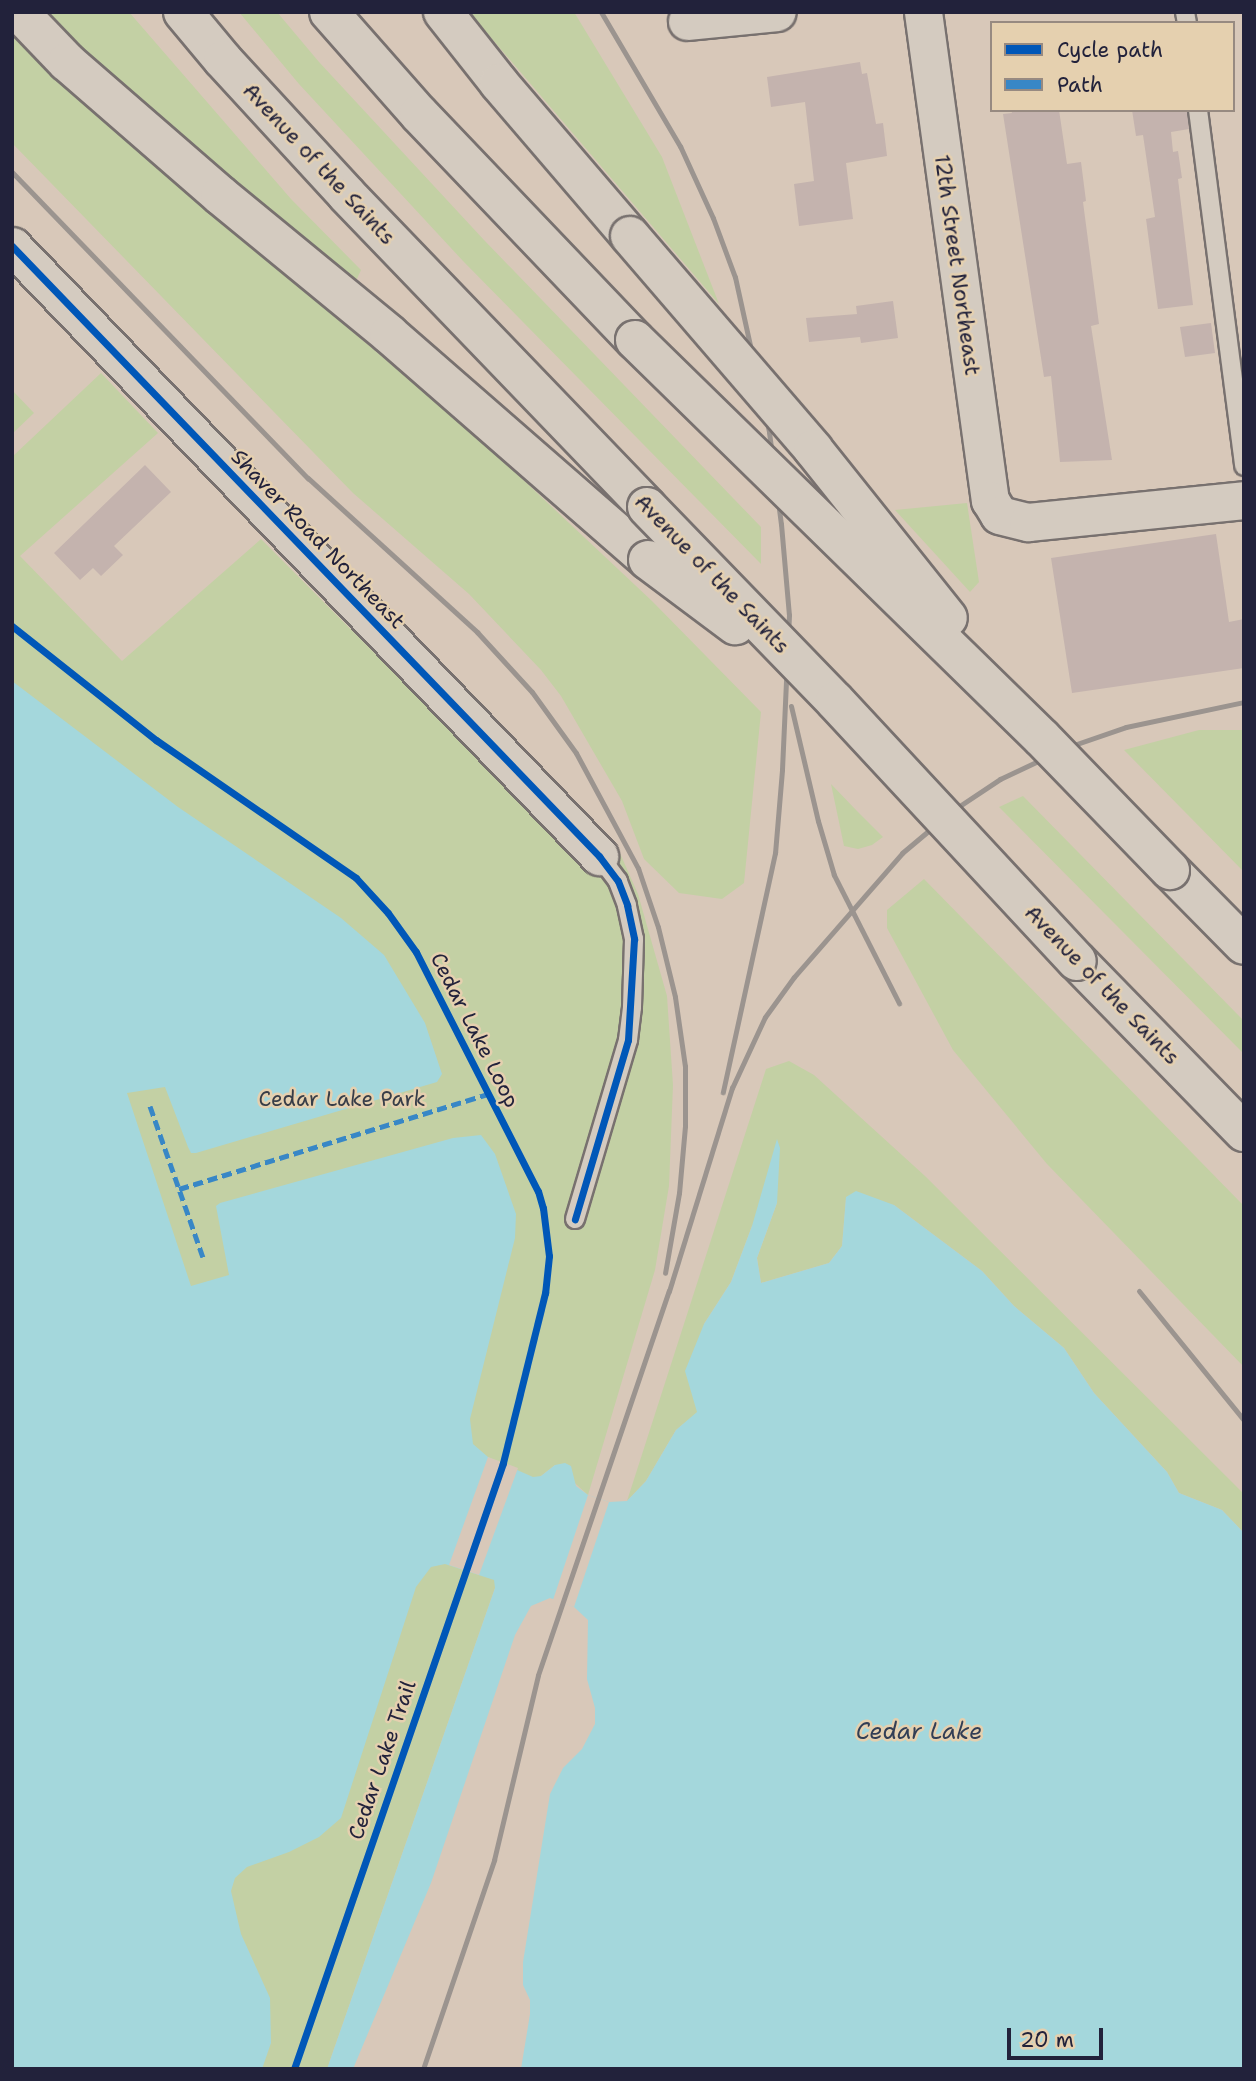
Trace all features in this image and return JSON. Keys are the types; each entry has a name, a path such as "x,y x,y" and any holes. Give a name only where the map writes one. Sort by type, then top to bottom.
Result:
{"highway":[{"path":"19,12 67,62 179,160 389,334 648,560 835,701"},
{"name":"Avenue of the Saints","path":"183,12 223,60 347,195 835,701 1077,961 1244,1132"},
{"path":"329,12 429,124 635,340 1042,738 1244,945"},
{"path":"443,12 499,83 813,449 1042,738"}],"street":[{"path":"681,17 777,12"},
{"name":"12th Street Northeast","path":"923,12 990,500 999,515 1028,522 1244,500"},
{"name":"Shaver Road Northeast","path":"12,246 599,856"}],"lane":[{"path":"1198,112 1244,466"},
{"path":"575,1219 628,1040 632,1007 634,939 627,905 618,881 599,856"}],"green space":[{"path":"47,12 129,12 291,199 361,270 356,281 198,151 76,42"},
{"path":"239,12 277,12 319,62 484,240 761,527 761,564 463,261 299,84"},
{"path":"469,12 574,12 662,157 719,304"},
{"path":"12,30 164,172 484,443 652,601 761,712 744,883 722,899 679,893 644,859 622,801 561,696 541,670 469,594 353,493 12,143"},
{"name":"Cedar Lake Park","path":"101,373 158,433 20,556 122,661 261,539 587,867 615,842 638,894 667,996 673,1085 669,1186 655,1270 588,1495 555,1465 541,1476 495,1588 327,2069 12,2069 12,457"},
{"path":"12,390 34,413 12,434"},
{"path":"967,503 979,582 970,592 895,510"},
{"path":"1199,730 1244,730 1244,872 1124,750"},
{"path":"831,784 883,837 872,845 858,849 844,846"},
{"path":"1023,796 1244,1021 1244,1054 999,807"},
{"path":"924,879 1244,1206 1244,1367 1047,1164 953,1050 887,928 887,910"},
{"path":"789,1061 814,1075 925,1176 1244,1494 1244,1533 1222,1510 1179,1493 1167,1472 1094,1393 1064,1348 1014,1306 982,1271 894,1205 846,1198 842,1246 829,1263 761,1283 757,1258 777,1203 752,1226 731,1282 704,1324 698,1412 676,1430 646,1481 627,1501 766,1069"}],"water":[{"name":"Cedar Lake","path":"12,681 178,807 341,918 384,955 425,1023 442,1074 437,1082 196,1153 191,1153 188,1147 165,1087 127,1093 191,1286 229,1275 216,1206 220,1203 453,1138 481,1135 495,1154 516,1214 515,1238 470,1419 473,1444 488,1457 533,1477 541,1476 555,1465 565,1463 571,1466 576,1486 588,1495 609,1502 627,1501 646,1481 676,1430 697,1412 685,1371 704,1324 731,1282 752,1226 777,1139 780,1148 777,1203 757,1258 761,1283 829,1263 842,1246 846,1197 856,1191 894,1205 982,1271 1014,1306 1064,1348 1094,1393 1167,1472 1179,1493 1222,1510 1244,1533 1244,2069 521,2069 530,2014 530,2000 523,1985 523,1962 550,1794 563,1768 582,1749 595,1724 595,1708 587,1679 588,1620 574,1607 550,1598 531,1606 515,1635 431,1883 353,2069 327,2069 495,1588 494,1580 445,1564 431,1567 416,1587 341,1818 319,1837 289,1852 247,1867 235,1878 231,1891 241,1934 270,1998 271,2043 262,2069 12,2069"}],"pier":[{"path":"488,1457 518,1468 479,1575 449,1565"},
{"path":"588,1495 609,1502 574,1607 553,1600"}],"building":[{"path":"860,62 862,74 867,73 876,124 883,123 887,156 846,163 853,219 799,226 794,184 814,181 805,102 771,107 767,77"},
{"path":"1059,112 1067,164 1081,162 1086,201 1083,202 1099,324 1091,326 1112,460 1060,462 1051,376 1044,377 1003,114"},
{"path":"1132,112 1187,112 1189,129 1171,132 1173,152 1178,151 1182,178 1178,179 1193,305 1158,309 1146,219 1155,217 1143,135 1136,136"},
{"path":"893,301 898,338 861,343 860,337 809,342 806,318 857,314 856,306"},
{"path":"1211,323 1215,353 1185,357 1180,327"},
{"path":"145,465 171,492 114,546 123,555 101,576 93,568 80,580 54,553"},
{"path":"1216,534 1229,622 1244,619 1244,668 1072,693 1051,558"}],"railway":[{"path":"601,12 680,146 713,218 735,277 769,432 781,524 789,615 782,770 775,853 723,1092"},
{"path":"12,172 308,478 477,632 532,692 576,753 638,868 658,927 675,997 685,1066 685,1126 679,1193 665,1273"},
{"path":"423,2069 494,1860 538,1675 669,1291 732,1088 765,1017 794,977 902,853 952,811 1000,779 1068,747 1126,727 1244,702"},
{"path":"791,706 818,821 834,875 899,1003"},
{"path":"1139,1291 1244,1420"}],"marked path":[{"path":"179,1189 487,1094"},
{"path":"150,1106 203,1257"}],"cycle path":[{"path":"12,246 599,856 618,881 627,905 634,939 628,1040 575,1219"},
{"name":"Cedar Lake Loop","path":"12,626 156,740 356,878 388,913 416,952 538,1191 543,1208 549,1256 545,1293 503,1463 294,2069"}]}
